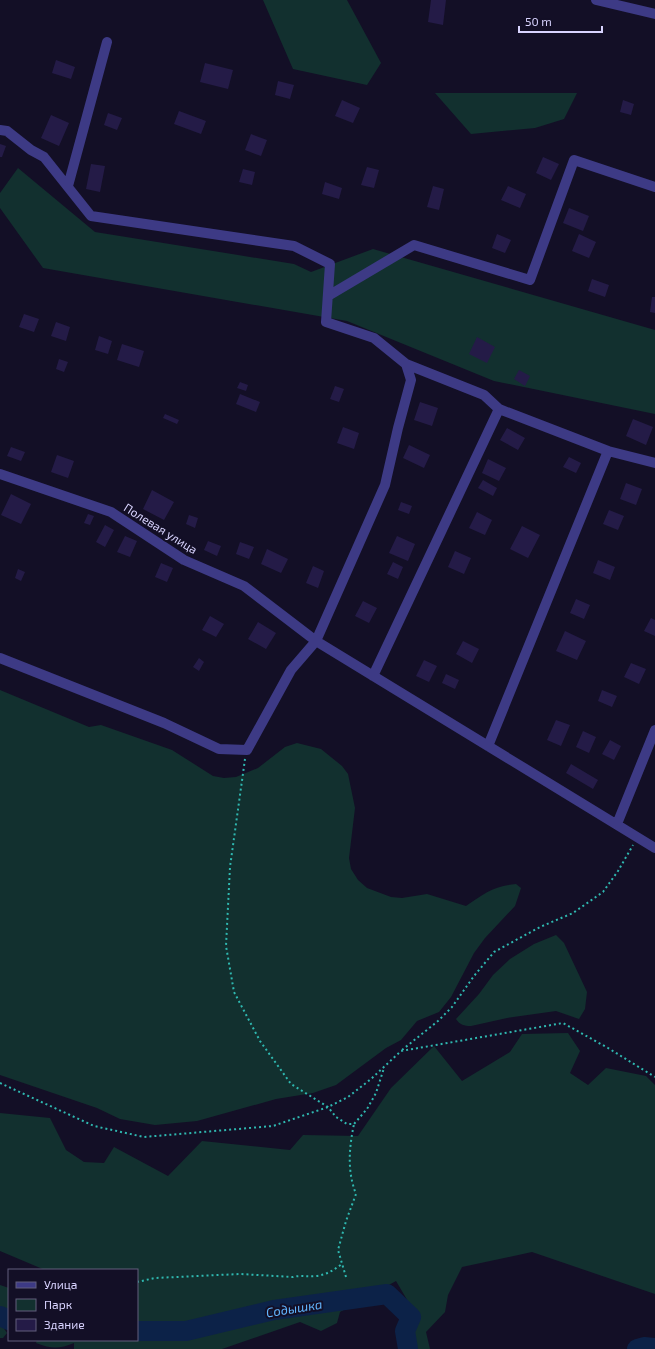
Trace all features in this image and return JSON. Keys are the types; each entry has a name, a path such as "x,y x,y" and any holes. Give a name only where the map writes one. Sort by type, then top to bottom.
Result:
{"street":[{"path":"596,0 655,14"},
{"path":"68,186 107,42"},
{"path":"0,130 7,131 31,150 44,157 91,216 294,246 330,264 326,322 374,338 406,364 484,395 499,409 608,451 655,463"},
{"path":"328,296 414,245 530,280 574,160 655,187"},
{"path":"0,658 164,723 219,749 246,750 291,670 316,641 384,484 410,380 406,364"},
{"path":"373,676 499,409"},
{"path":"488,746 608,451"},
{"name":"Полевая улица","path":"0,474 111,512 184,560 244,586 316,641 655,848"},
{"path":"617,824 655,730"}],"path":[{"path":"246,750 230,875 226,946 234,992 260,1040 291,1084 328,1107 336,1117 347,1124 354,1124"},
{"path":"0,1083 94,1126 144,1137 273,1126 328,1107 348,1097 438,1021 452,1007 474,976 494,952 540,927 573,913 603,892 618,871 638,837"},
{"path":"401,1052 563,1023 608,1048 655,1077"},
{"path":"346,1277 338,1250 346,1221 356,1194 349,1169 351,1140 354,1124 367,1109 376,1093 384,1067"},
{"path":"138,1282 155,1278 240,1274 293,1277 301,1275 315,1276 328,1274 342,1264"}],"green space":[{"path":"263,0 347,0 381,63 367,85 293,69"},
{"path":"435,93 577,93 564,119 535,128 471,134"},
{"path":"18,168 95,232 294,264 311,272 373,249 655,330 655,414 494,381 347,321 43,268 0,208 0,193"},
{"path":"0,690 89,727 101,725 172,750 213,776 224,778 236,777 258,768 285,747 297,743 321,749 342,766 348,774 355,808 349,858 351,869 358,880 367,888 391,897 402,898 427,894 466,906 484,894 495,889 516,884 521,888 515,906 485,938 474,953 451,997 439,1012 417,1021 401,1040 386,1048 336,1085 313,1093 276,1099 197,1121 155,1125 120,1119 97,1108 0,1075"},
{"path":"556,935 564,943 587,992 585,1009 579,1019 556,1011 507,1018 471,1026 462,1025 459,1023 456,1019 479,994 493,975 510,959 534,944"},
{"path":"568,1033 580,1051 570,1073 588,1085 606,1068 646,1076 655,1085 655,1294 532,1252 462,1267 448,1295 445,1312 426,1332 430,1349 414,1349 411,1337 409,1303 396,1281 340,1312 337,1323 321,1331 300,1322 222,1349 74,1349 74,1343 55,1348 36,1343 37,1341 138,1341 138,1269 43,1269 0,1251 0,1113 50,1118 66,1150 84,1162 104,1163 114,1147 168,1176 202,1141 290,1150 303,1135 358,1136 391,1088 434,1046 462,1081 510,1052 522,1034"},
{"path":"0,1285 8,1288 8,1319 1,1324 7,1333 3,1338 0,1338"}],"building":[{"path":"431,0 446,0 443,25 428,22"},
{"path":"56,60 75,67 71,79 52,73"},
{"path":"205,63 233,70 228,89 200,82"},
{"path":"278,81 294,85 290,99 275,95"},
{"path":"342,100 360,108 353,123 335,116"},
{"path":"623,100 634,104 631,115 620,112"},
{"path":"179,111 206,121 201,134 174,124"},
{"path":"108,113 122,118 117,130 104,125"},
{"path":"51,115 69,123 59,146 41,138"},
{"path":"251,134 267,140 261,156 245,150"},
{"path":"0,144 6,146 2,157 0,157"},
{"path":"543,157 559,164 551,180 536,173"},
{"path":"91,164 105,166 100,192 86,189"},
{"path":"367,167 379,170 374,188 361,185"},
{"path":"243,169 255,172 252,185 239,182"},
{"path":"325,182 342,188 339,199 322,194"},
{"path":"433,186 444,189 439,210 427,207"},
{"path":"508,186 526,194 520,208 501,200"},
{"path":"569,208 589,216 583,231 563,223"},
{"path":"497,234 511,240 505,253 492,248"},
{"path":"579,234 596,242 589,258 572,251"},
{"path":"592,279 609,285 605,297 588,291"},
{"path":"652,297 655,297 655,313 650,312"},
{"path":"24,314 39,319 34,332 19,327"},
{"path":"56,322 70,327 66,341 51,336"},
{"path":"99,336 112,341 108,354 95,350"},
{"path":"477,337 495,347 487,363 469,354"},
{"path":"122,344 144,351 139,367 117,360"},
{"path":"59,359 68,362 64,372 56,369"},
{"path":"519,370 530,376 525,386 514,379"},
{"path":"240,382 248,385 246,391 237,388"},
{"path":"335,386 344,389 339,402 330,399"},
{"path":"240,394 260,402 256,412 236,404"},
{"path":"420,402 438,408 432,426 414,420"},
{"path":"165,414 179,420 177,424 163,418"},
{"path":"633,419 653,427 646,445 626,436"},
{"path":"343,427 359,433 354,449 337,443"},
{"path":"507,428 525,438 518,450 500,440"},
{"path":"409,445 430,455 424,468 403,458"},
{"path":"11,447 25,452 21,461 7,456"},
{"path":"57,455 74,461 68,478 51,472"},
{"path":"569,457 581,463 576,473 563,467"},
{"path":"488,459 506,468 499,481 482,473"},
{"path":"483,480 497,488 493,496 478,488"},
{"path":"626,483 642,489 636,505 620,499"},
{"path":"152,490 174,502 164,520 143,509"},
{"path":"11,494 31,504 21,524 1,515"},
{"path":"401,502 412,506 409,514 398,510"},
{"path":"609,510 624,516 618,530 603,524"},
{"path":"477,512 492,520 485,535 469,528"},
{"path":"88,514 94,516 90,525 84,523"},
{"path":"189,515 198,518 195,528 186,524"},
{"path":"105,525 114,530 105,547 96,542"},
{"path":"522,526 540,535 528,558 510,549"},
{"path":"125,536 137,541 130,557 117,552"},
{"path":"397,536 415,544 408,561 389,553"},
{"path":"208,541 221,546 217,556 204,550"},
{"path":"240,542 254,547 249,559 236,554"},
{"path":"267,549 288,559 281,573 261,564"},
{"path":"455,551 471,558 464,574 448,567"},
{"path":"598,560 615,567 610,580 593,573"},
{"path":"393,562 403,567 398,579 387,574"},
{"path":"161,563 173,568 167,582 155,577"},
{"path":"313,566 324,571 318,588 306,583"},
{"path":"18,569 25,572 21,581 15,578"},
{"path":"576,599 590,605 584,619 570,613"},
{"path":"363,601 377,608 369,623 355,616"},
{"path":"210,616 224,624 216,637 202,630"},
{"path":"651,618 655,620 655,636 644,631"},
{"path":"258,622 276,633 266,649 248,639"},
{"path":"565,631 586,641 577,660 556,651"},
{"path":"463,641 479,649 472,663 456,654"},
{"path":"199,658 204,662 199,671 193,667"},
{"path":"424,660 437,666 429,682 416,676"},
{"path":"631,663 646,669 639,684 624,677"},
{"path":"446,674 459,680 455,689 442,683"},
{"path":"602,690 617,696 612,707 598,701"},
{"path":"556,720 570,725 561,746 547,740"},
{"path":"583,731 596,737 589,753 576,747"},
{"path":"610,740 621,746 614,760 602,754"},
{"path":"571,764 598,780 593,789 566,773"}],"waterway":[{"name":"Содышка","path":"138,1331 186,1331 274,1310 387,1294 411,1317 405,1331 408,1349"},
{"name":"Содышка","path":"0,1316 8,1320"},
{"name":"Содышка","path":"637,1349 644,1347 655,1348"}]}
